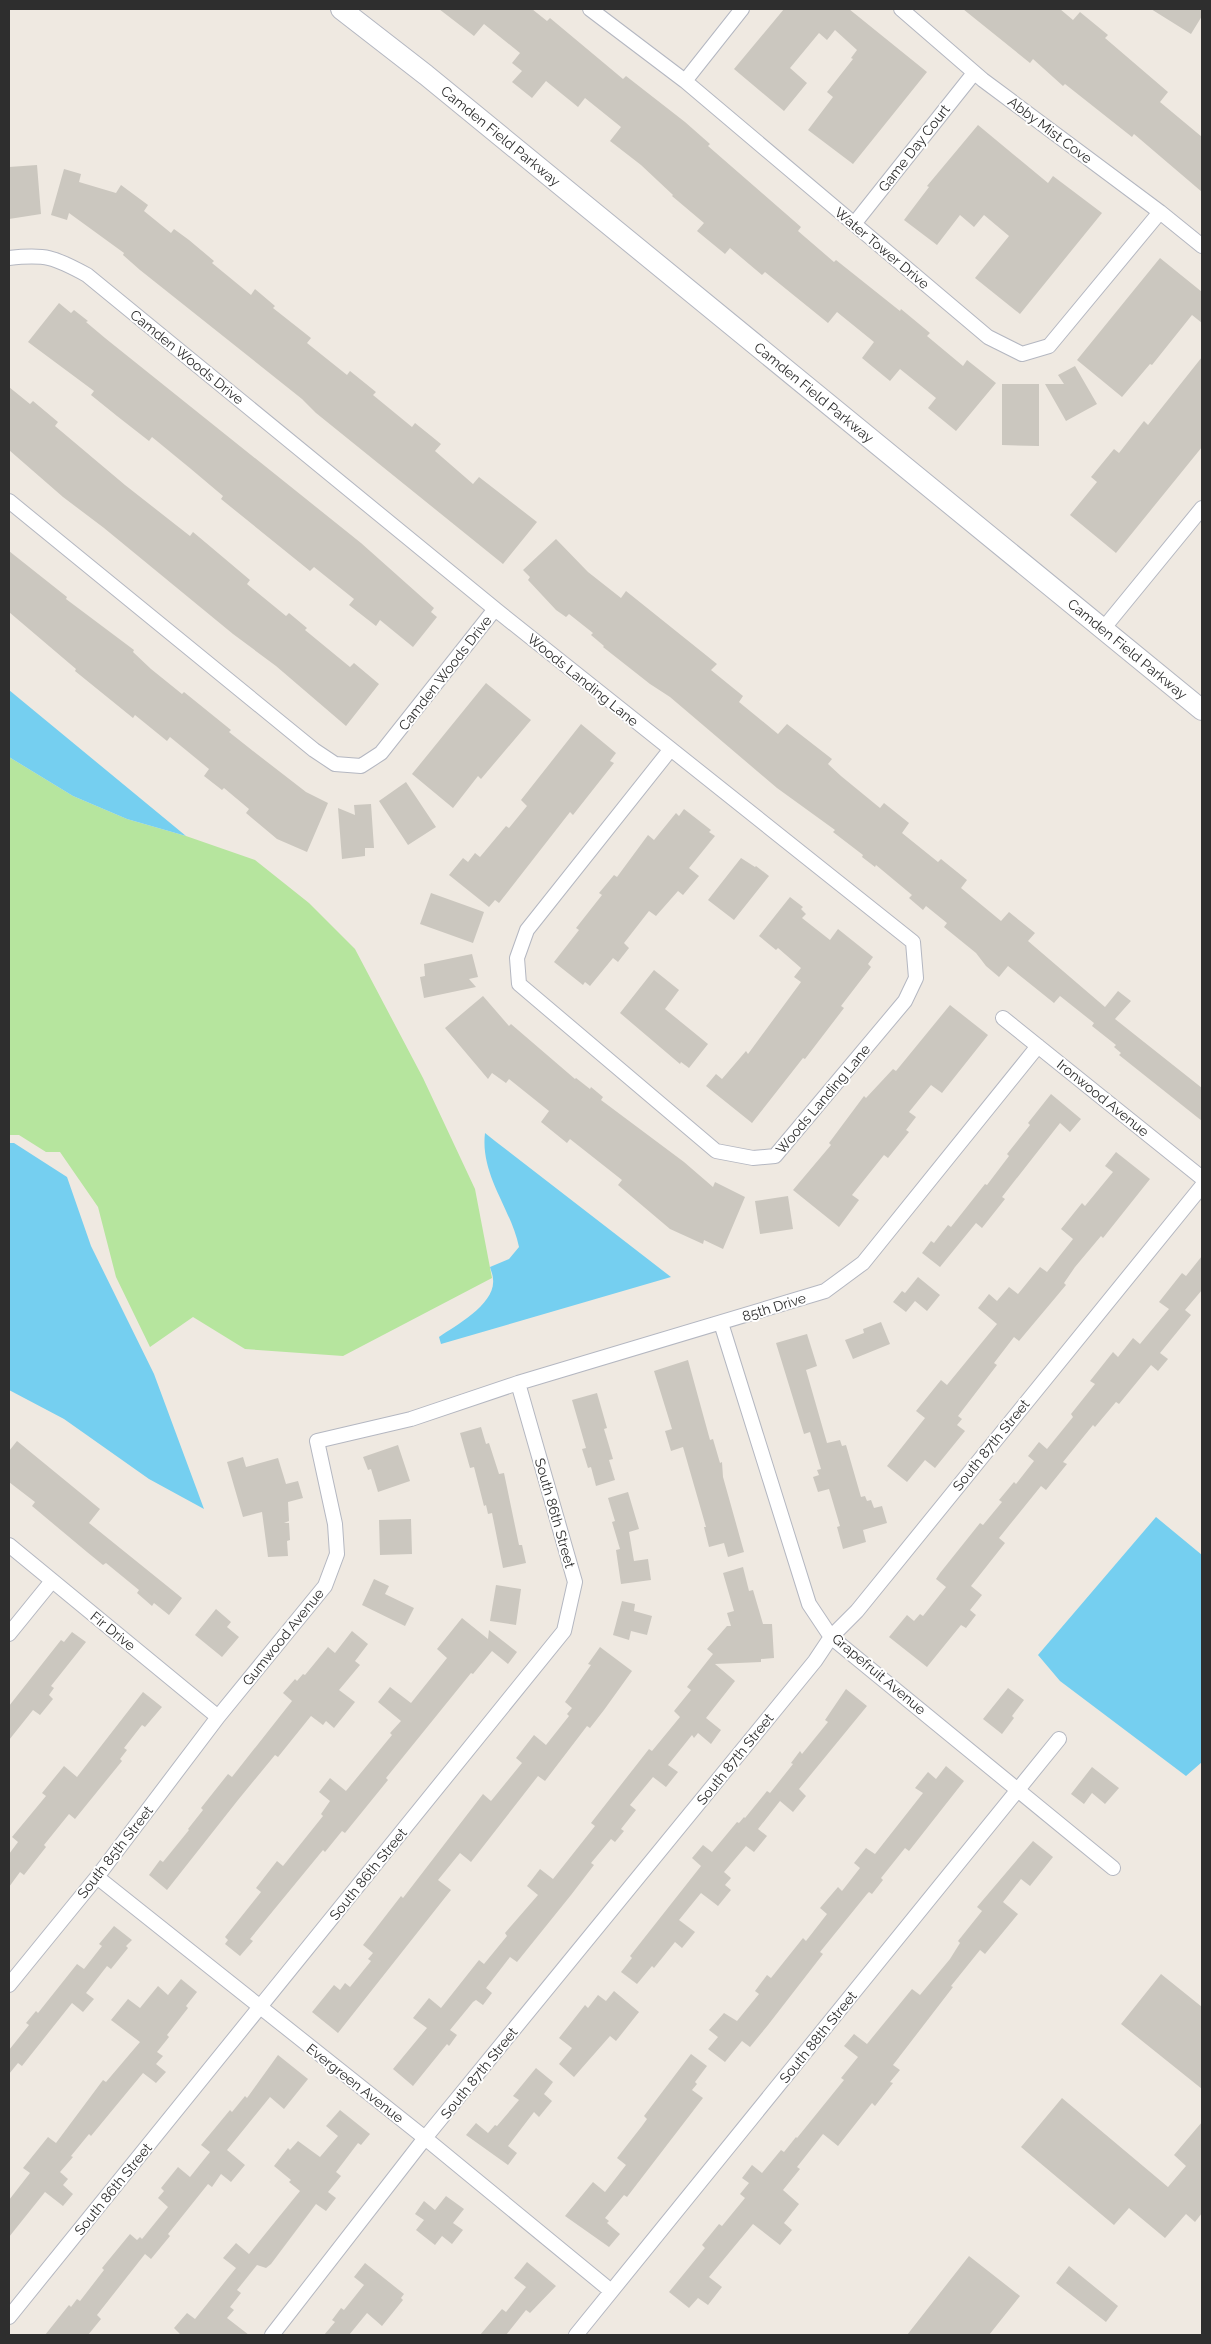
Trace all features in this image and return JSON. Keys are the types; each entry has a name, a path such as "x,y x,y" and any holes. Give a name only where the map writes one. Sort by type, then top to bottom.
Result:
{"street":[{"name":"Camden Field Parkway","path":"341,9 426,75 1202,710"},
{"name":"Camden Field Parkway","path":"353,9 426,75"},
{"name":"Water Tower Drive","path":"590,9 685,81 988,338 1022,354 1049,346 1160,212"},
{"path":"685,81 742,9"},
{"name":"Abby Mist Cove","path":"901,9 974,72 1160,212 1202,246"},
{"name":"Game Day Court","path":"854,224 974,72"},
{"name":"Camden Woods Drive","path":"9,258 30,256 56,258 87,275 495,609 381,753 361,766 335,764 314,750 9,501"},
{"path":"1103,629 1202,508"},
{"name":"Woods Landing Lane","path":"495,609 913,942 916,978 905,1001 775,1156 753,1158 716,1151 518,984 517,958 527,930 670,750"},
{"name":"Ironwood Avenue","path":"1003,1018 1202,1178"},
{"name":"85th Drive","path":"411,1419 518,1383 825,1291 863,1263 1038,1046"},
{"name":"South 87th Street","path":"272,2335 425,2138 814,1661 831,1637 863,1603 1202,1186"},
{"name":"Grapefruit Avenue","path":"721,1323 809,1604 831,1637 1019,1789 1113,1868"},
{"name":"South 86th Street","path":"9,2317 564,1631 575,1582 518,1383"},
{"name":"Gumwood Avenue","path":"218,1717 325,1586 337,1554 335,1524 317,1441 411,1419"},
{"name":"Fir Drive","path":"9,1545 218,1717"},
{"path":"9,1634 52,1581"},
{"name":"South 85th Street","path":"9,1985 97,1877 218,1717"},
{"name":"South 88th Street","path":"576,2335 1060,1739"},
{"name":"Evergreen Avenue","path":"97,1877 425,2138 611,2291"}],"green space":[{"path":"9,757 73,796 127,819 186,836 255,860 309,903 355,949 423,1078 475,1189 492,1278 343,1356 245,1349 193,1317 150,1347 116,1277 98,1207 60,1152 46,1152 19,1135 9,1135"}],"water":[{"path":"9,690 186,836 127,819 73,796 9,757"},
{"path":"485,1133 671,1277 441,1344 439,1337 474,1313 488,1297 493,1279 490,1267 509,1259 519,1247 510,1219 491,1177 487,1163"},
{"path":"9,1143 14,1143 67,1177 91,1246 154,1374 204,1509 149,1479 64,1419 9,1390"},
{"path":"1156,1517 1202,1555 1202,1762 1186,1776 1060,1681 1038,1655"}],"building":[{"path":"439,9 532,9 547,21 550,18 623,79 626,76 685,122 710,144 708,146 801,227 798,231 834,262 836,260 900,311 901,309 930,333 927,336 963,366 967,360 996,383 956,431 928,408 936,398 900,369 890,381 862,358 874,342 837,312 828,323 765,272 762,275 730,248 725,254 697,231 704,223 672,196 641,165 610,141 621,127 585,98 578,107 546,81 532,98 512,82 522,71 512,63 520,53 484,24 474,36"},
{"path":"784,9 849,9 927,72 853,164 808,130 833,97 827,92 853,59 851,58 857,50 835,30 827,40 819,33 790,68 807,83 784,111 734,69"},
{"path":"963,9 1060,9 1073,20 1080,12 1108,35 1105,38 1168,92 1160,102 1202,137 1202,192 1134,134 1132,137 1065,84 1063,86 1033,59 1030,63"},
{"path":"1151,9 1202,9 1202,16 1191,34"},
{"path":"978,125 1048,183 1053,176 1102,213 1020,314 975,278 1009,236 984,215 974,227 960,215 937,245 904,220 929,187 927,186"},
{"path":"37,165 41,214 9,219 9,167"},
{"path":"64,169 81,174 79,182 116,193 121,185 148,205 144,211 171,233 174,229 189,240 214,261 212,263 251,295 255,289 275,306 273,308 311,338 307,343 347,375 350,371 376,392 373,395 412,427 415,423 441,444 435,451 473,484 479,477 537,522 503,564 316,413 302,399 140,270 123,255 124,253 69,213 67,220 51,215"},
{"path":"1160,258 1202,292 1202,323 1192,315 1152,365 1150,364 1122,397 1077,360"},
{"path":"59,303 71,313 74,310 88,321 86,322 105,338 361,543 434,608 431,612 437,617 413,647 380,620 376,626 349,605 354,599 314,567 310,571 221,499 223,496 152,437 149,441 91,395 94,391 28,342"},
{"path":"1202,357 1202,447 1116,553 1070,515 1097,482 1091,477 1114,449 1119,453 1144,421 1148,425"},
{"path":"1075,366 1097,404 1066,421 1045,384 1064,384 1058,375"},
{"path":"1002,384 1039,384 1039,446 1002,445"},
{"path":"9,387 30,404 33,401 58,422 55,426 125,485 190,536 193,532 250,580 247,584 286,616 289,613 307,628 305,630 350,667 354,663 379,684 346,726 276,666 233,634 104,528 63,497 9,450"},
{"path":"556,539 588,572 621,598 626,591 717,664 711,670 743,696 739,702 778,734 787,724 832,759 828,764 880,808 884,803 909,823 902,833 938,862 941,859 967,880 961,888 1001,921 1009,912 1035,933 1028,941 1105,1007 1118,991 1131,1001 1115,1019 1202,1088 1202,1121 1119,1055 1121,1053 1114,1047 1116,1045 1092,1026 1094,1023 1060,996 1054,1003 1008,966 999,977 986,966 976,953 944,927 947,923 926,906 923,910 909,898 912,895 876,865 875,867 862,857 863,855 833,832 835,830 777,788 670,697 650,684 603,647 591,635 593,633 569,614 566,617 556,610 528,580 530,577 523,570"},
{"path":"9,551 67,597 66,599 134,650 133,652 151,669 182,694 184,692 231,730 229,732 253,751 306,792 328,803 307,852 277,839 246,813 249,809 224,788 222,790 204,776 209,769 170,737 167,741 135,715 133,718 75,671 76,669 9,612"},
{"path":"486,683 531,720 481,779 478,776 453,808 412,774"},
{"path":"581,724 616,753 610,761 614,763 573,815 570,812 499,903 495,900 489,907 449,875 463,858 468,862 475,853 480,857 506,826 509,828 527,806 521,800"},
{"path":"406,782 436,827 408,845 379,801"},
{"path":"371,804 374,848 365,848 365,856 342,859 338,808 355,815 354,805"},
{"path":"684,809 711,830 709,832 715,836 689,868 699,876 683,895 678,891 656,916 649,911 624,943 629,948 618,962 613,958 590,986 585,982 583,985 554,962 579,930 576,928 602,895 599,893 614,875 617,877 648,835 654,840 676,813 679,816"},
{"path":"741,858 769,876 734,920 708,900"},
{"path":"431,893 484,912 473,943 420,924"},
{"path":"790,897 803,907 801,909 806,914 802,918 830,940 838,929 873,957 868,964 871,967 841,1006 844,1008 752,1123 706,1086 716,1074 722,1079 746,1051 748,1054 801,982 794,977 801,968 778,948 776,950 759,936"},
{"path":"472,954 478,977 469,979 476,987 424,998 420,977 425,976 424,964"},
{"path":"654,970 679,990 665,1009 708,1044 689,1068 681,1062 680,1064 620,1013"},
{"path":"483,996 509,1026 511,1024 575,1079 590,1089 591,1087 603,1097 601,1100 684,1162 713,1187 715,1182 745,1197 723,1249 704,1240 703,1244 670,1229 618,1185 622,1180 570,1139 567,1143 541,1122 549,1111 509,1079 506,1083 492,1073 488,1079 445,1028"},
{"path":"950,1005 988,1035 942,1093 931,1085 909,1112 916,1117 906,1130 909,1132 888,1158 884,1155 852,1195 859,1200 839,1227 793,1190 831,1145 829,1143 864,1096 866,1098 893,1069 896,1071"},
{"path":"1051,1094 1081,1119 1070,1132 1060,1123 1002,1197 1005,1199 982,1228 976,1223 940,1267 922,1253 931,1241 934,1243 948,1225 951,1227 985,1184 987,1185 1009,1156 1007,1154 1030,1125 1028,1123"},
{"path":"1116,1152 1150,1179 1103,1238 1101,1236 1075,1267 1064,1283 1066,1285 1019,1341 1014,1337 994,1363 997,1365 958,1416 962,1419 957,1425 965,1431 935,1468 925,1460 907,1482 887,1466 925,1418 916,1411 941,1380 947,1385 997,1324 978,1308 989,1294 997,1301 1009,1287 1018,1294 1040,1267 1047,1272 1073,1239 1061,1229 1082,1203 1085,1206 1113,1172 1105,1166"},
{"path":"788,1196 793,1229 760,1234 755,1201"},
{"path":"1202,1256 1202,1290 1185,1310 1191,1315 1160,1353 1168,1359 1158,1371 1151,1365 1119,1404 1116,1402 1095,1427 1093,1425 1063,1462 1067,1464 1046,1490 1041,1486 999,1538 1005,1543 971,1586 982,1595 970,1610 976,1615 966,1628 961,1625 927,1667 889,1637 907,1615 914,1621 920,1614 923,1616 946,1587 936,1579 980,1523 983,1525 1002,1502 999,1500 1014,1482 1016,1484 1034,1461 1028,1456 1039,1442 1047,1449 1073,1417 1071,1414 1095,1384 1090,1381 1113,1352 1118,1357 1133,1338 1140,1344 1169,1309 1159,1302 1182,1273 1186,1276"},
{"path":"918,1277 940,1295 927,1311 915,1301 906,1312 893,1302 902,1291 905,1293"},
{"path":"881,1322 890,1344 853,1359 845,1340 864,1333 863,1329"},
{"path":"807,1334 817,1366 806,1370 827,1443 840,1440 842,1446 846,1445 861,1497 865,1496 867,1501 871,1500 874,1508 882,1506 887,1523 863,1530 866,1542 843,1549 837,1527 840,1526 829,1489 818,1492 813,1477 819,1475 817,1470 821,1469 810,1432 804,1434 776,1343"},
{"path":"688,1360 710,1440 713,1439 720,1463 722,1462 723,1477 744,1552 728,1557 724,1543 709,1547 704,1527 706,1527 683,1447 671,1451 665,1431 672,1429 654,1371"},
{"path":"597,1393 607,1428 604,1429 613,1459 609,1460 615,1480 596,1486 591,1467 588,1468 582,1449 586,1448 572,1400"},
{"path":"481,1427 486,1444 489,1443 499,1474 504,1473 519,1545 522,1545 526,1563 503,1568 492,1513 488,1514 486,1505 484,1506 474,1467 470,1468 460,1433"},
{"path":"17,1441 100,1509 89,1523 182,1598 169,1615 154,1603 152,1606 137,1593 139,1590 106,1563 103,1565 87,1552 32,1506 35,1502 9,1482 9,1451"},
{"path":"398,1445 410,1481 378,1492 371,1469 368,1470 363,1457"},
{"path":"243,1457 246,1467 278,1458 286,1484 298,1481 303,1498 288,1502 289,1521 284,1523 289,1523 290,1540 287,1541 288,1556 268,1557 262,1512 243,1517 227,1462"},
{"path":"628,1492 639,1529 629,1532 634,1561 648,1559 651,1580 621,1584 616,1550 620,1549 612,1522 615,1521 608,1498"},
{"path":"411,1519 412,1554 380,1555 379,1520"},
{"path":"743,1567 749,1591 753,1590 763,1624 772,1624 774,1658 761,1659 761,1662 715,1664 735,1681 706,1718 721,1730 711,1744 698,1733 694,1738 692,1735 668,1765 678,1772 666,1787 653,1777 630,1805 636,1810 621,1829 624,1831 615,1842 611,1839 591,1863 594,1865 517,1962 510,1957 486,1988 492,1993 483,2005 476,2000 473,2002 450,2030 457,2035 449,2046 447,2044 413,2086 393,2069 427,2028 413,2018 429,1998 441,2008 479,1960 484,1964 507,1936 505,1933 538,1895 527,1886 540,1869 553,1879 595,1826 591,1823 649,1749 652,1751 680,1717 674,1711 691,1690 687,1687 713,1654 707,1649 727,1626 731,1626 727,1613 734,1611 723,1573"},
{"path":"374,1579 389,1586 385,1594 414,1608 405,1626 362,1605"},
{"path":"496,1585 521,1589 516,1625 490,1621"},
{"path":"622,1601 635,1604 634,1611 652,1616 647,1635 631,1631 629,1640 613,1635"},
{"path":"216,1609 231,1622 227,1627 239,1637 222,1657 195,1635"},
{"path":"462,1618 488,1639 489,1630 517,1652 508,1664 492,1651 473,1674 471,1673 386,1778 388,1780 345,1833 342,1831 325,1852 323,1850 250,1939 253,1941 240,1956 225,1944 228,1940 225,1937 261,1892 256,1888 277,1861 283,1866 323,1816 321,1814 330,1801 319,1792 330,1778 346,1791 392,1735 390,1733 401,1721 378,1702 390,1687 411,1703 447,1658 437,1649"},
{"path":"352,1631 368,1644 355,1661 360,1665 339,1690 355,1702 334,1728 326,1721 323,1725 311,1716 278,1757 275,1755 167,1890 149,1875 160,1860 163,1862 189,1830 203,1810 201,1808 228,1774 232,1777 292,1701 283,1693 295,1679 297,1681 303,1674 305,1675 328,1647 335,1653"},
{"path":"72,1632 86,1642 51,1686 54,1688 49,1695 53,1699 40,1715 33,1710 9,1740 9,1706 61,1640 64,1642"},
{"path":"600,1647 632,1671 590,1728 587,1726 545,1781 538,1776 471,1862 460,1853 438,1880 451,1890 338,2033 312,2012 334,1985 340,1990 345,1983 350,1987 371,1961 368,1959 373,1953 363,1945 401,1896 403,1898 483,1794 491,1801 522,1763 516,1758 534,1735 546,1745 569,1716 567,1714 572,1708 565,1702 591,1665 588,1664"},
{"path":"1008,1688 1024,1700 1002,1734 983,1719"},
{"path":"846,1689 867,1706 799,1789 806,1796 793,1812 780,1801 758,1829 767,1836 754,1852 746,1846 724,1872 731,1878 725,1885 731,1890 718,1906 701,1893 679,1920 695,1932 682,1948 675,1942 654,1968 652,1966 637,1984 621,1972 632,1958 630,1956 701,1866 692,1858 703,1845 712,1852 737,1822 739,1823 745,1818 767,1791 770,1793 793,1764 791,1763 800,1751 802,1754 828,1722 825,1720"},
{"path":"143,1692 162,1707 145,1727 142,1725 124,1748 127,1750 120,1759 122,1761 75,1819 69,1814 44,1845 46,1847 24,1875 20,1872 9,1887 9,1854 18,1842 12,1837 46,1796 42,1793 64,1766 77,1777"},
{"path":"946,1766 964,1781 909,1851 905,1848 881,1878 883,1880 872,1894 869,1892 867,1894 820,1952 823,1954 750,2047 742,2041 725,2062 708,2049 718,2037 709,2030 724,2013 737,2021 759,1994 755,1991 767,1975 771,1978 803,1938 806,1941 827,1914 820,1908 838,1887 842,1891 860,1868 854,1863 866,1848 875,1854 923,1793 915,1788 928,1772 936,1779"},
{"path":"1092,1767 1119,1788 1105,1804 1092,1793 1084,1804 1071,1794"},
{"path":"1033,1841 1053,1857 1030,1886 1021,1879 1003,1902 1018,1914 985,1954 980,1950 951,1986 953,1987 893,2065 900,2070 890,2082 893,2083 875,2106 872,2103 838,2146 823,2134 797,2167 800,2169 783,2190 799,2204 784,2223 792,2230 780,2245 753,2224 709,2277 722,2287 708,2305 698,2298 689,2308 669,2292 705,2248 702,2245 719,2224 722,2226 745,2198 740,2194 749,2183 742,2178 752,2165 762,2173 781,2150 784,2152 797,2138 844,2080 841,2078 858,2057 844,2046 854,2034 867,2044 912,1989 920,1995 950,1959 960,1943 958,1941 982,1911 977,1907"},
{"path":"114,1926 132,1940 111,1969 107,1966 86,1993 94,1999 83,2012 72,2003 22,2066 18,2063 9,2074 9,2050 29,2025 26,2023 36,2011 38,2013 77,1964 84,1969 102,1946 99,1944"},
{"path":"1161,1974 1202,2007 1202,2089 1121,2024"},
{"path":"181,1979 197,1992 186,2006 188,2008 167,2035 169,2037 157,2052 163,2056 156,2064 166,2072 156,2083 143,2073 91,2136 89,2134 71,2156 73,2157 60,2172 68,2179 63,2185 73,2194 63,2206 45,2192 9,2237 9,2200 30,2173 23,2168 48,2137 56,2143 103,2080 106,2082 140,2042 111,2020 128,1999 140,2008 158,1986 168,1995"},
{"path":"614,1991 639,2012 616,2041 610,2036 574,2077 559,2064 572,2048 559,2038 585,2005 588,2008 598,1995 606,2001"},
{"path":"691,2054 707,2066 695,2082 697,2084 692,2090 703,2098 627,2197 624,2195 605,2218 609,2221 607,2223 620,2234 609,2247 565,2216 593,2182 605,2192 626,2165 617,2158 647,2119 644,2116"},
{"path":"278,2055 308,2079 284,2109 270,2097 227,2150 245,2165 231,2182 221,2174 212,2187 208,2184 168,2234 170,2236 151,2259 145,2254 97,2315 101,2319 88,2335 45,2335 69,2305 71,2307 77,2299 80,2301 104,2270 102,2268 130,2234 137,2240 140,2237 142,2239 168,2207 158,2198 164,2191 161,2188 178,2167 190,2177 210,2152 201,2145 230,2110 232,2112 245,2096 247,2098"},
{"path":"536,2068 553,2082 544,2094 552,2101 539,2117 534,2112 508,2146 517,2153 508,2165 466,2135 476,2123 488,2133 495,2125 497,2126 519,2100 513,2096"},
{"path":"1062,2098 1168,2187 1186,2166 1174,2155 1202,2122 1202,2213 1195,2222 1186,2214 1165,2238 1129,2208 1114,2225 1021,2147"},
{"path":"340,2110 370,2134 361,2145 358,2143 336,2172 341,2176 328,2192 336,2198 326,2211 316,2204 271,2264 266,2268 257,2265 237,2290 241,2293 230,2307 234,2310 227,2318 249,2335 181,2335 174,2328 187,2313 195,2319 236,2268 223,2258 236,2243 249,2254 300,2191 289,2182 291,2180 274,2166 288,2148 290,2150 298,2141 320,2157 338,2136 326,2126"},
{"path":"446,2196 464,2209 453,2223 463,2230 452,2244 442,2236 435,2245 416,2230 424,2220 415,2214 424,2201 435,2210"},
{"path":"969,2256 1020,2296 989,2335 907,2335"},
{"path":"527,2262 556,2286 530,2313 526,2310 506,2335 480,2335 502,2309 506,2312 526,2287 514,2278"},
{"path":"365,2263 404,2294 401,2298 403,2300 382,2326 367,2313 349,2335 324,2335 335,2322 332,2320 341,2308 344,2310 364,2285 354,2277"},
{"path":"1069,2266 1118,2306 1106,2322 1056,2283"}]}
